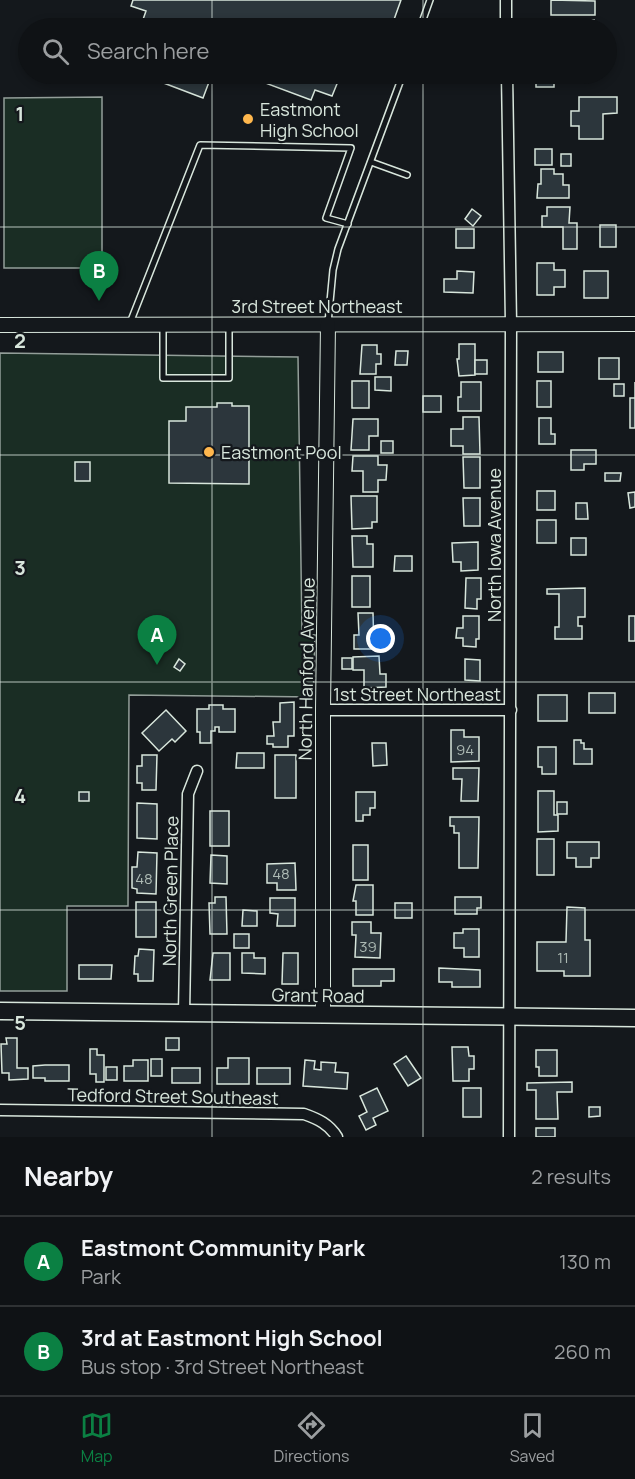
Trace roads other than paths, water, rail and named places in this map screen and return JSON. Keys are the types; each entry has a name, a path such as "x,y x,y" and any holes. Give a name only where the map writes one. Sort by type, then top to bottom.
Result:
{"main road":[{"name":"Grant Road","path":"0,1011 635,1018"}],"street":[{"path":"506,0 506,18"},
{"name":"North Iowa Avenue","path":"507,84 511,323 508,1137"},
{"name":"North Hanford Avenue","path":"323,1015 323,710 328,324"},
{"name":"3rd Street Northeast","path":"0,325 635,324"},
{"name":"1st Street Northeast","path":"323,710 511,710"},
{"name":"North Green Place","path":"184,1013 188,794 197,771"},
{"name":"Tedford Street Southeast","path":"0,1110 303,1114 319,1119 333,1130 337,1137"}],"lane":[{"path":"424,18 430,0"},
{"path":"328,324 333,270 399,84"},
{"path":"130,325 200,146 351,148 326,218 348,224"},
{"path":"371,162 407,175"},
{"path":"163,324 163,378 229,378 229,324"}],"place":[{"name":"Eastmont High School","path":"248,119"},
{"name":"3rd at Eastmont High School","path":"99,301"},
{"name":"Eastmont Pool","path":"209,452"},
{"name":"Eastmont Community Park","path":"157,665"}]}
